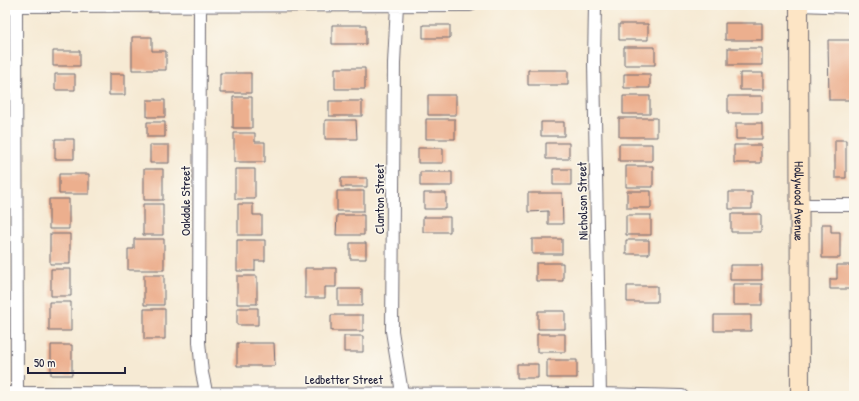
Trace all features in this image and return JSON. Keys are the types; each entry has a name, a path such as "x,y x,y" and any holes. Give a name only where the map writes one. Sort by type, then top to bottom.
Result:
{"main road":[{"name":"Hollywood Avenue","path":"799,5 800,396"}],"street":[{"name":"Clanton Street","path":"397,5 394,63 392,323 404,394"},
{"path":"13,394 13,6 470,5"},
{"name":"Nicholson Street","path":"595,5 594,62 600,395"},
{"path":"799,5 854,7"},
{"name":"Oakdale Street","path":"200,6 199,342 206,395"},
{"path":"799,205 854,205"},
{"name":"Ledbetter Street","path":"13,394 682,396"}],"green space":[{"path":"5,19 8,19 8,386 5,386"}],"building":[{"path":"725,23 762,23 762,40 725,40"},
{"path":"619,24 648,24 648,40 619,40"},
{"path":"332,25 366,25 366,44 332,44"},
{"path":"423,25 450,25 450,38 423,38"},
{"path":"132,37 152,37 152,51 166,51 166,70 132,70"},
{"path":"828,40 854,40 854,100 829,100"},
{"path":"624,47 655,47 655,65 624,65"},
{"path":"728,48 762,48 762,65 728,65"},
{"path":"53,51 80,51 80,66 53,66"},
{"path":"335,68 365,68 365,89 335,89"},
{"path":"528,70 568,70 568,85 528,85"},
{"path":"220,73 251,73 251,93 220,93"},
{"path":"740,73 763,73 763,90 740,90"},
{"path":"55,74 75,74 75,90 55,90"},
{"path":"109,74 125,74 125,95 109,95"},
{"path":"624,74 650,74 650,88 624,88"},
{"path":"428,95 456,95 456,115 428,115"},
{"path":"623,96 650,96 650,114 623,114"},
{"path":"728,96 762,96 762,113 728,113"},
{"path":"233,97 252,97 252,128 233,128"},
{"path":"147,100 165,100 165,117 147,117"},
{"path":"329,101 362,101 362,116 329,116"},
{"path":"619,118 657,118 657,137 619,137"},
{"path":"426,119 455,119 455,139 426,139"},
{"path":"325,120 356,120 357,139 325,139"},
{"path":"147,122 165,122 165,137 147,137"},
{"path":"541,122 564,122 564,136 541,136"},
{"path":"736,123 762,123 762,139 736,139"},
{"path":"234,133 255,133 255,142 265,142 265,162 234,162"},
{"path":"55,139 74,139 74,159 55,159"},
{"path":"835,140 846,140 846,178 835,178"},
{"path":"546,143 569,143 569,159 546,159"},
{"path":"619,144 652,144 652,161 619,161"},
{"path":"150,145 169,145 169,163 150,163"},
{"path":"734,145 761,145 761,163 734,163"},
{"path":"418,148 443,148 443,163 418,163"},
{"path":"626,166 653,166 653,187 626,187"},
{"path":"144,169 163,169 163,200 144,200"},
{"path":"235,169 255,169 255,199 235,199"},
{"path":"553,169 571,169 571,185 553,185"},
{"path":"420,172 452,172 452,186 420,186"},
{"path":"59,174 89,174 89,194 59,194"},
{"path":"341,178 367,178 367,187 341,187"},
{"path":"337,191 364,191 364,211 337,211"},
{"path":"627,191 651,191 651,208 627,208"},
{"path":"729,192 752,192 752,209 729,209"},
{"path":"424,193 446,193 446,209 424,209"},
{"path":"528,193 562,193 563,224 548,224 548,211 528,212"},
{"path":"49,199 69,199 69,229 49,229"},
{"path":"143,204 163,204 163,235 143,235"},
{"path":"238,204 253,204 253,215 262,215 262,235 238,235"},
{"path":"731,214 761,214 761,232 731,232"},
{"path":"337,215 364,215 364,235 336,235"},
{"path":"626,215 651,215 651,235 626,235"},
{"path":"423,217 450,217 450,232 423,232"},
{"path":"822,224 831,224 831,232 840,232 840,258 822,258"},
{"path":"50,234 70,234 70,264 50,264"},
{"path":"134,239 164,239 164,270 128,270 128,249 134,249"},
{"path":"532,239 562,239 562,254 532,254"},
{"path":"237,240 265,240 265,261 255,261 255,271 237,271"},
{"path":"626,240 649,240 649,254 626,254"},
{"path":"350,243 366,243 366,259 350,259"},
{"path":"536,263 563,263 563,281 536,281"},
{"path":"730,265 762,265 762,280 730,280"},
{"path":"837,265 854,265 854,289 830,289 830,279 837,279"},
{"path":"305,268 336,268 336,287 325,287 325,298 305,298"},
{"path":"51,269 71,269 71,296 51,296"},
{"path":"144,275 164,275 164,305 144,305"},
{"path":"237,276 257,276 257,304 237,304"},
{"path":"733,284 762,284 762,305 733,305"},
{"path":"627,286 657,286 657,302 627,302"},
{"path":"338,289 362,289 362,306 338,306"},
{"path":"49,302 71,302 71,331 49,331"},
{"path":"237,308 258,308 258,325 237,325"},
{"path":"144,309 165,309 165,339 144,339"},
{"path":"538,311 565,311 565,329 538,329"},
{"path":"331,315 363,315 363,331 331,331"},
{"path":"714,315 751,315 751,331 714,331"},
{"path":"537,334 565,334 565,352 537,352"},
{"path":"344,336 363,336 363,352 344,352"},
{"path":"237,343 274,343 275,366 237,366"},
{"path":"51,345 72,345 72,375 51,375"},
{"path":"547,360 577,360 577,378 547,378"},
{"path":"517,364 538,364 538,378 517,378"}]}
